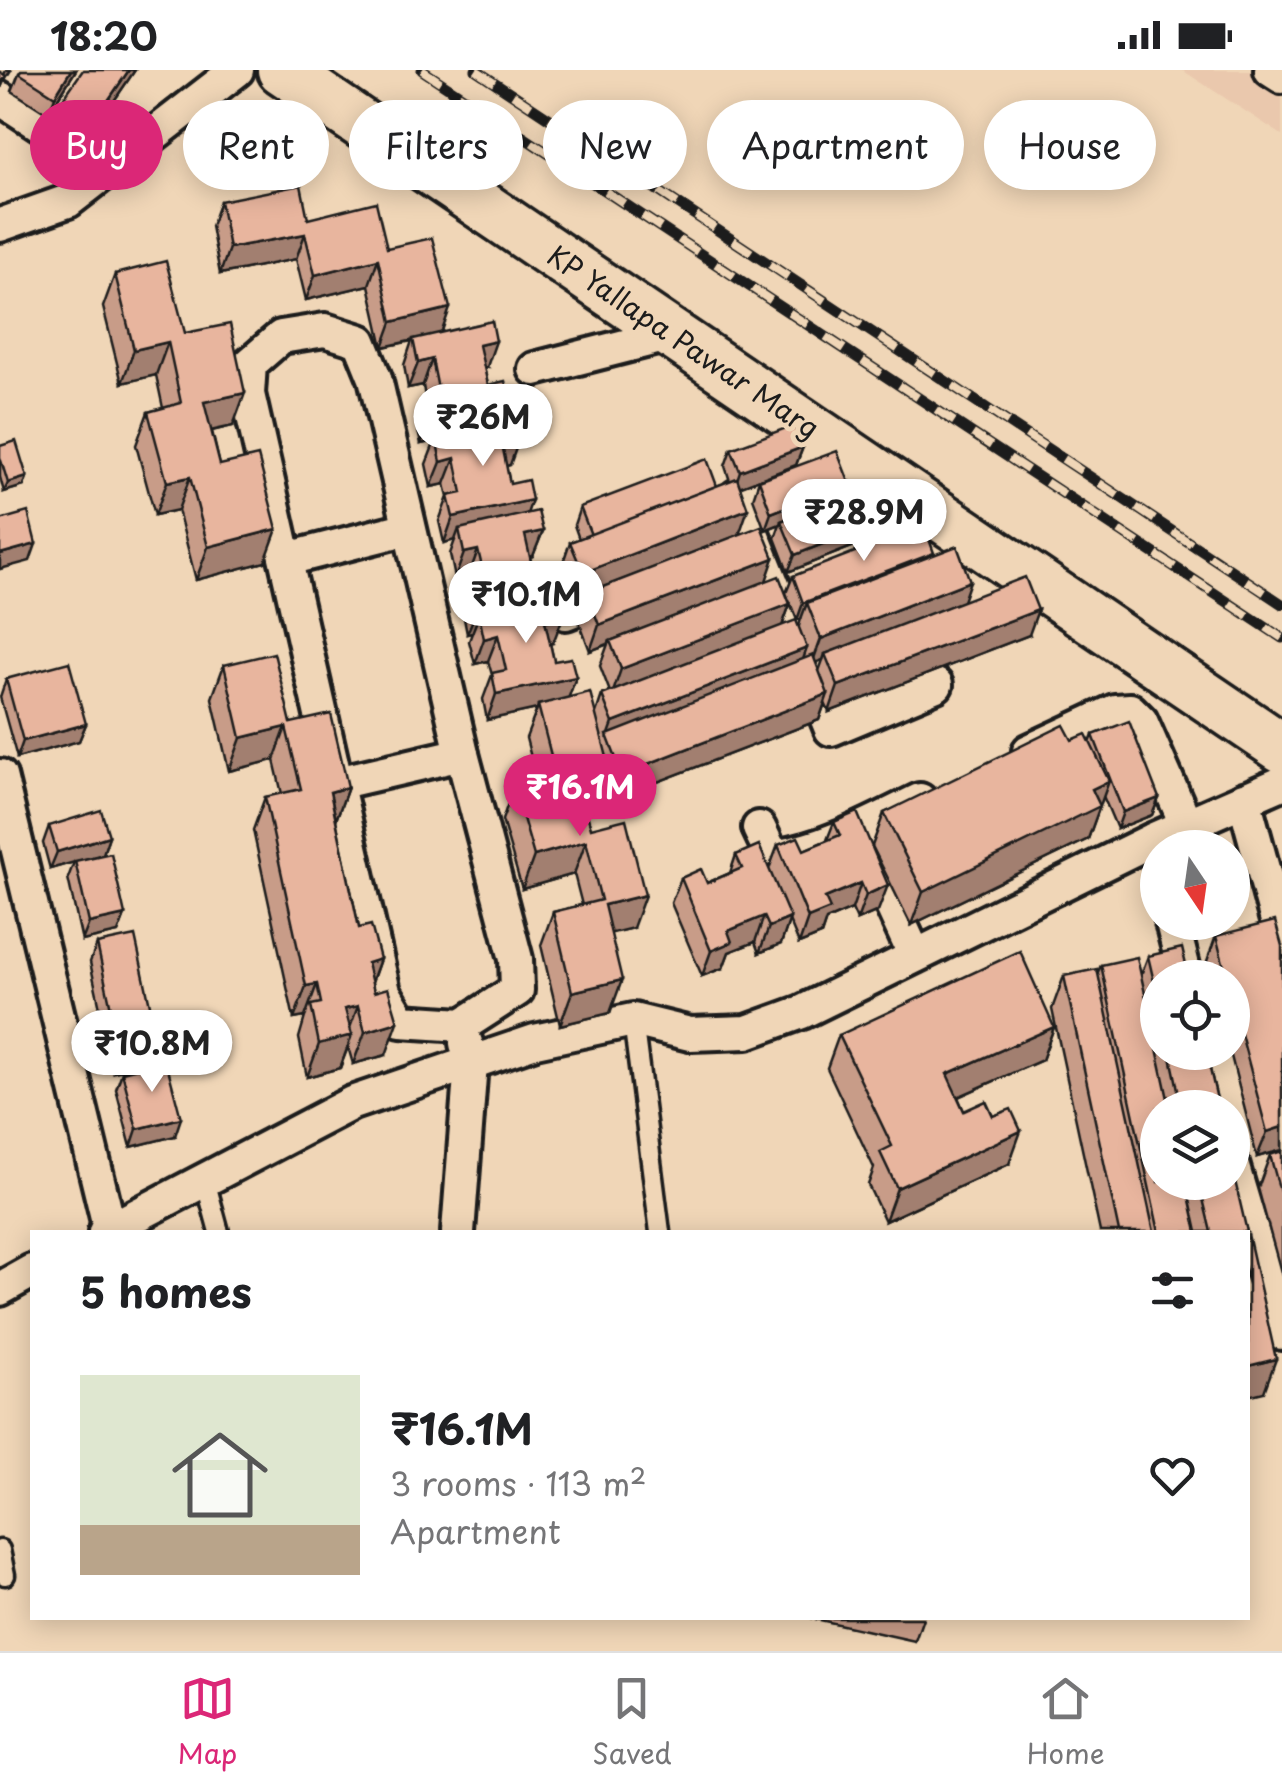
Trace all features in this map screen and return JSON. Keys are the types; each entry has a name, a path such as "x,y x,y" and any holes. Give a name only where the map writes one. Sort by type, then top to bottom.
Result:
{"street":[{"path":"163,128 237,70"},
{"name":"KP Yallapa Pawar Marg","path":"282,70 838,448 969,556 1282,748"},
{"path":"1271,70 1282,77"},
{"path":"0,98 30,118"},
{"path":"0,224 68,201 83,190"},
{"path":"325,330 360,341 375,378 408,528 516,959 517,990 463,1025 401,1021 384,992 248,394 250,364 281,337 325,330"},
{"path":"535,369 672,334"},
{"path":"838,448 737,496 831,729 936,686"},
{"path":"288,559 408,528"},
{"path":"720,552 754,538"},
{"path":"566,613 651,579"},
{"path":"754,644 826,614"},
{"path":"995,766 1115,711 1130,710 1141,721 1187,826"},
{"path":"336,783 462,754"},
{"path":"0,776 119,1229 352,1103 535,1041 633,1020 690,1034 747,1032 802,1012 915,956 1140,858"},
{"path":"1182,830 1282,783"},
{"path":"758,828 768,849 778,856 857,829 943,790"},
{"path":"1244,799 1282,940"},
{"path":"857,829 915,956"},
{"path":"458,1230 471,1063 463,1025"},
{"path":"1243,1200 1282,1333"},
{"path":"0,1288 30,1272"}],"lane":[{"path":"633,1020 660,1230"},
{"path":"205,1180 219,1230"},
{"path":"0,1550 5,1575"}],"shaded area":[{"path":"1182,70 1282,70 1282,135"}],"building":[{"path":"71,70 55,96 19,73"},
{"path":"83,70 129,70 108,100 62,100"},
{"path":"276,190 302,190 308,219 376,202 387,248 432,238 450,308 392,322 378,259 315,275 305,234 229,248 220,201"},
{"path":"166,261 185,333 230,324 245,393 204,402 220,465 258,456 277,529 208,547 190,477 167,482 148,412 181,403 168,342 134,350 115,274"},
{"path":"492,321 496,341 479,345 488,385 505,381 510,401 430,418 426,397 439,394 432,359 418,363 413,339"},
{"path":"515,420 519,440 502,444 510,484 528,480 532,500 453,517 448,496 462,493 455,458 441,462 436,438"},
{"path":"794,425 803,447 740,471 731,449"},
{"path":"16,441 27,477 8,483 0,446"},
{"path":"837,451 849,482 771,513 759,480"},
{"path":"707,459 717,486 591,535 580,507"},
{"path":"737,478 748,509 583,573 570,542"},
{"path":"856,493 868,526 795,555 781,521"},
{"path":"538,511 543,531 525,535 534,575 552,571 556,591 477,609 472,587 486,584 478,550 464,553 459,529"},
{"path":"28,512 36,544 0,554 0,520"},
{"path":"924,525 934,553 803,603 793,576"},
{"path":"761,526 774,558 599,625 587,593"},
{"path":"957,546 970,581 821,639 807,603"},
{"path":"779,576 790,604 621,669 610,641"},
{"path":"1025,577 1038,610 838,686 825,654"},
{"path":"558,597 563,617 545,621 554,661 571,658 576,677 496,694 492,673 506,670 498,635 484,639 479,615"},
{"path":"796,620 807,648 613,723 602,695"},
{"path":"274,653 291,723 331,714 348,787 330,792 359,928 371,925 380,959 367,963 374,992 388,988 398,1022 365,1032 358,1006 345,1009 352,1035 319,1044 311,1005 321,1003 317,984 306,986 265,797 301,789 286,727 241,738 224,665"},
{"path":"813,655 828,694 622,774 607,735"},
{"path":"69,662 86,724 23,741 6,679"},
{"path":"590,692 609,765 575,773 591,828 626,819 645,895 604,905 622,980 572,992 553,912 601,900 586,841 534,856 514,787 556,775 538,705"},
{"path":"1129,721 1159,798 1123,812 1093,735"},
{"path":"1064,725 1072,740 1086,734 1109,781 1092,789 1100,806 923,892 884,813"},
{"path":"101,810 109,836 57,852 49,826"},
{"path":"857,812 888,885 866,895 861,883 825,898 830,909 808,918 778,845 798,837 804,850 840,835 834,822"},
{"path":"759,845 790,918 769,927 764,916 728,931 732,942 711,951 681,878 701,869 707,883 742,868 736,855"},
{"path":"111,853 125,915 89,923 75,861"},
{"path":"1275,921 1282,946 1282,1127 1267,1132 1250,1068 1250,960 1222,960 1217,940 1250,940 1250,927"},
{"path":"135,936 159,1047 121,1055 97,944"},
{"path":"1182,948 1185,960 1149,960 1148,956"},
{"path":"1020,951 1054,1027 947,1074 964,1111 986,1101 993,1116 1011,1109 1021,1131 897,1188 880,1152 892,1146 839,1035"},
{"path":"1137,957 1140,1070 1162,1070 1166,1090 1140,1090 1140,1145 1101,965"},
{"path":"1097,969 1140,1167 1140,1200 1147,1200 1154,1230 1119,1230 1064,976"},
{"path":"166,1061 181,1118 137,1129 122,1072"},
{"path":"1174,1070 1210,1070 1215,1090 1178,1090"},
{"path":"1282,1151 1282,1199 1270,1155"},
{"path":"1152,1200 1190,1200 1197,1230 1159,1230"},
{"path":"1203,1200 1240,1200 1247,1230 1211,1230"},
{"path":"1250,1243 1276,1359 1250,1366"}],"railway":[{"path":"422,70 1282,638"},
{"path":"476,70 1282,604"}]}
